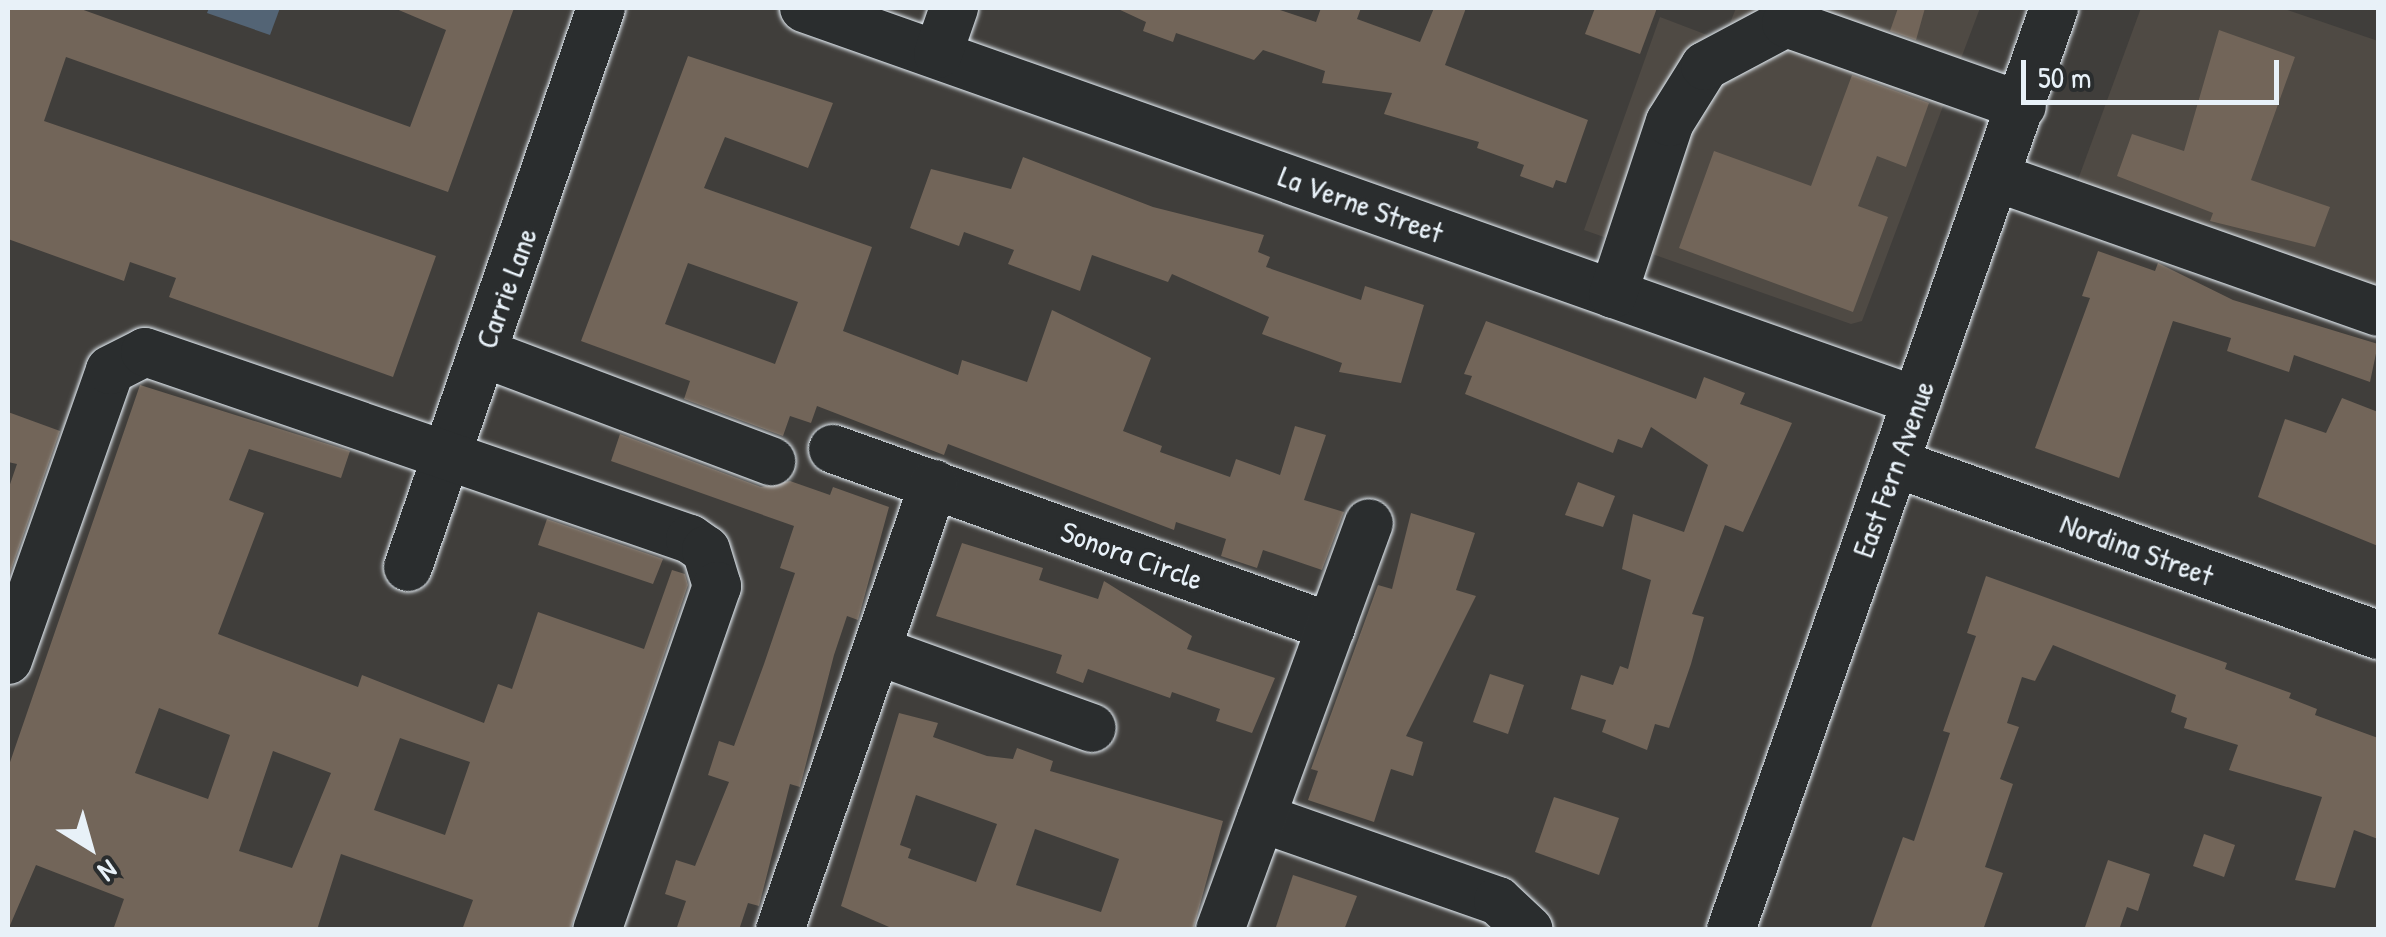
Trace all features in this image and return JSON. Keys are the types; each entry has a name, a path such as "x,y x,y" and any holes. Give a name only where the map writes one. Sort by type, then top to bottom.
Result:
{"street":[{"name":"Carrie Lane","path":"408,567 450,459 601,8"},
{"name":"La Verne Street","path":"804,8 1917,401"},
{"path":"938,54 954,8"},
{"name":"East Fern Avenue","path":"1731,930 1998,178 2054,8"},
{"path":"1613,294 1670,122 1704,66 1786,22 2022,106"},
{"path":"1998,178 2378,312"},
{"path":"8,660 110,370 126,358 145,352 690,539 716,568 717,586 597,930"},
{"path":"483,353 771,461"},
{"name":"Sonora Circle","path":"833,449 1331,627"},
{"name":"Nordina Street","path":"1895,463 2378,636"},
{"path":"796,925 878,651 934,484"},
{"path":"1220,930 1369,523"},
{"path":"878,651 1092,728"},
{"path":"1261,818 1498,901 1529,930"}],"shaded area":[{"path":"1736,8 1980,8 1862,321 1851,324 1584,230 1660,17 1723,41"},
{"path":"2141,8 2282,8 2378,41 2378,292 2076,185"}],"water":[{"path":"209,8 280,8 270,35 207,13"}],"building":[{"path":"8,8 78,8 410,127 446,30 394,8 514,8 448,192 66,57 44,121 436,256 393,377 169,297 176,278 130,262 124,281 8,239"},
{"path":"1116,8 1274,8 1316,22 1321,8 1361,8 1357,19 1420,42 1434,8 1466,8 1445,65 1588,120 1566,183 1556,180 1553,188 1520,176 1524,165 1477,148 1479,142 1384,114 1392,93 1322,83 1325,71 1263,50 1254,60 1176,33 1173,42 1143,31 1146,22"},
{"path":"1595,8 1657,8 1640,54 1585,34"},
{"path":"1898,8 1925,8 1916,40 1890,31"},
{"path":"2219,30 2295,57 2251,180 2330,207 2315,247 2210,221 2213,213 2117,176 2132,134 2184,151"},
{"path":"688,56 833,103 808,168 725,137 704,188 872,247 843,331 958,375 962,360 1027,382 1052,310 1151,358 1123,431 1162,446 1160,452 1230,477 1236,459 1280,475 1295,426 1326,435 1304,500 1344,512 1322,570 1263,550 1257,568 1221,556 1226,539 1176,522 1174,530 948,444 944,455 817,406 811,423 790,416 783,436 684,399 690,381 581,341","holes":["688,263 798,302 775,364 665,324"]},
{"path":"1852,75 1929,103 1906,167 1877,156 1858,206 1888,217 1853,312 1679,248 1714,151 1811,186"},
{"path":"1023,157 1153,207 1264,235 1258,252 1270,257 1266,267 1361,300 1365,286 1424,305 1401,383 1339,372 1342,363 1262,334 1269,317 1172,274 1168,282 1092,255 1080,291 1008,264 1014,250 964,232 959,246 910,228 931,169 1011,189"},
{"path":"2098,251 2155,271 2158,263 2233,300 2378,344 2370,382 2294,355 2289,372 2227,351 2231,338 2173,321 2119,478 2035,448 2090,298 2082,296"},
{"path":"1486,321 1696,399 1704,377 1745,393 1740,404 1792,423 1743,532 1725,525 1692,614 1704,617 1669,728 1655,724 1647,750 1602,732 1606,720 1571,709 1581,675 1613,685 1620,666 1628,669 1651,580 1622,569 1633,514 1684,532 1708,465 1651,427 1642,448 1618,439 1613,453 1465,394 1472,376 1464,374"},
{"path":"140,385 350,451 341,478 249,449 229,500 264,513 218,634 358,687 362,675 484,723 498,684 512,689 538,612 644,649 672,570 685,574 688,585 570,930 462,930 473,900 341,854 317,930 113,930 124,899 36,865 8,930 8,768","holes":["159,708 230,735 208,799 135,773","400,738 470,762 445,835 374,810","273,751 331,773 292,868 239,851"]},
{"path":"2342,398 2378,412 2378,546 2258,497 2285,419 2326,433"},
{"path":"8,412 60,431 8,579 8,490 17,464 8,462"},
{"path":"620,434 761,487 790,481 830,495 833,487 889,507 858,620 847,616 834,655 800,787 790,784 759,906 748,903 739,930 676,930 686,901 665,894 676,860 695,866 729,782 708,775 719,741 734,746 764,664 795,573 780,568 794,526 611,461"},
{"path":"1578,482 1615,496 1603,527 1565,515"},
{"path":"1411,513 1475,533 1456,590 1476,596 1406,736 1423,742 1413,776 1391,769 1374,822 1308,800 1318,771 1311,769 1378,585 1392,589"},
{"path":"547,519 663,559 653,584 538,545"},
{"path":"962,543 1043,568 1039,580 1098,599 1104,581 1192,636 1187,649 1275,678 1252,733 1216,721 1220,709 1172,692 1170,698 1088,669 1083,683 1056,673 1062,655 936,616"},
{"path":"1986,576 2227,663 2225,669 2291,693 2289,698 2317,709 2315,715 2378,738 2378,839 2354,830 2335,888 2295,880 2322,797 2229,770 2238,745 2184,728 2187,718 2171,712 2176,695 2053,645 2035,681 2022,677 2007,723 2019,727 2000,779 2013,784 1985,867 2003,873 1983,930 1870,930 1903,837 1914,841 1950,733 1943,731 1976,636 1967,633"},
{"path":"1490,674 1524,685 1508,734 1473,722"},
{"path":"899,713 938,723 933,737 987,756 1013,759 1017,748 1053,761 1050,771 1223,821 1193,930 896,930 841,906","holes":["916,795 997,824 976,882 908,858 911,849 900,845","1035,829 1119,859 1101,912 1016,885"]},
{"path":"1554,797 1619,818 1599,875 1535,852"},
{"path":"2204,834 2235,845 2224,877 2193,866"},
{"path":"2108,860 2150,874 2138,911 2127,907 2119,930 2084,930"},
{"path":"1293,875 1357,896 1344,930 1275,930"}]}
